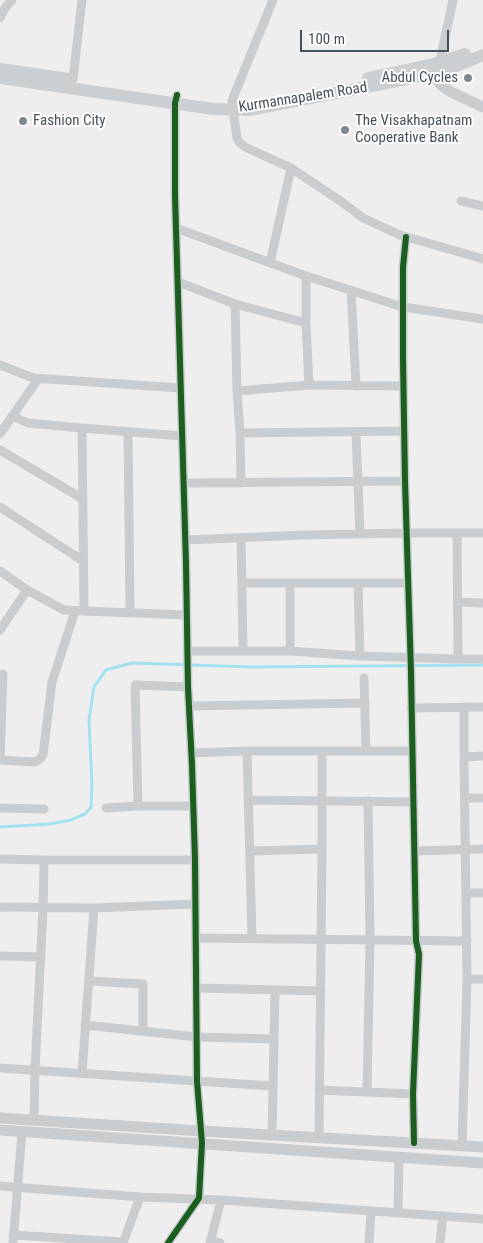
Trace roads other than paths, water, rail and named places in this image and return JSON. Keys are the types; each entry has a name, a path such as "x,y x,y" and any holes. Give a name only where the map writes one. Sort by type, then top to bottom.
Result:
{"main road":[{"path":"233,106 442,62 483,47"},
{"name":"Kurmannapalem Road","path":"0,78 176,99 213,108 233,106 250,110 432,74 483,55"},
{"path":"0,69 72,79 176,99"}],"street":[{"path":"0,18 12,0"},
{"path":"72,79 82,0"},
{"path":"273,0 233,98 237,138 240,143 291,168 363,218 406,237 483,259"},
{"path":"442,62 441,56 453,0"},
{"path":"432,74 442,86 451,92 483,107"},
{"path":"168,1243 199,1198 202,1143 197,1081 195,860 187,660 186,540 176,228 176,99"},
{"path":"270,263 291,168"},
{"path":"461,201 483,206"},
{"path":"176,228 306,276 403,307 483,319"},
{"path":"406,237 403,267 403,386 416,940 419,954 413,1094 414,1143"},
{"path":"306,276 309,386"},
{"path":"178,282 235,304 306,323"},
{"path":"351,290 356,386"},
{"path":"235,304 241,483"},
{"path":"0,365 33,378 181,388"},
{"path":"0,434 38,378"},
{"path":"237,392 309,386 403,386"},
{"path":"12,416 28,423 182,436"},
{"path":"3,674 0,760 35,762 42,755 52,682 79,611 83,561 82,428"},
{"path":"240,433 404,431"},
{"path":"128,432 130,613"},
{"path":"356,433 360,534"},
{"path":"0,450 83,499"},
{"path":"184,483 405,481"},
{"path":"0,508 83,561"},
{"path":"457,533 458,659"},
{"path":"186,540 360,534 483,533"},
{"path":"241,538 243,651"},
{"path":"0,571 27,590 64,610 186,615"},
{"path":"242,583 408,583"},
{"path":"290,583 290,651"},
{"path":"358,583 360,656"},
{"path":"1,627 27,590"},
{"path":"458,602 483,603"},
{"path":"187,660 243,651 290,651 360,656 410,663 483,659"},
{"path":"364,678 366,751"},
{"path":"138,806 135,685 188,687"},
{"path":"189,706 364,703"},
{"path":"462,1146 467,979 464,707"},
{"path":"412,708 483,707"},
{"path":"192,753 412,750"},
{"path":"247,751 252,939"},
{"path":"319,1137 322,751"},
{"path":"464,757 483,756"},
{"path":"464,798 483,798"},
{"path":"248,800 414,802"},
{"path":"367,1092 370,940 368,801"},
{"path":"106,808 193,806"},
{"path":"0,808 44,808"},
{"path":"415,851 483,849"},
{"path":"250,851 322,850"},
{"path":"0,859 195,860"},
{"path":"34,1119 44,860"},
{"path":"466,893 483,893"},
{"path":"0,907 94,908 195,904"},
{"path":"82,1073 94,908"},
{"path":"196,938 467,941"},
{"path":"0,956 41,957"},
{"path":"467,979 483,979"},
{"path":"90,981 143,984 143,1031"},
{"path":"196,988 321,991"},
{"path":"272,1135 275,990"},
{"path":"85,1025 197,1037 274,1039"},
{"path":"0,1068 272,1086"},
{"path":"319,1090 413,1094"},
{"path":"0,1118 483,1147"},
{"path":"0,1130 483,1163"},
{"path":"22,1132 13,1239 123,1243 140,1197"},
{"path":"398,1213 399,1158"},
{"path":"0,1186 140,1197 199,1198 483,1219"},
{"path":"220,1243 210,1242 221,1200"},
{"path":"369,1243 371,1211"},
{"path":"440,1243 443,1216"}],"waterway":[{"path":"0,827 50,824 71,820 85,814 91,807 89,720 94,687 106,670 132,663 252,667 483,665"}],"place":[{"name":"Abdul Cycles","path":"468,78"},
{"name":"Fashion City","path":"23,121"},
{"name":"The Visakhapatnam Cooperative Bank","path":"345,130"}]}
